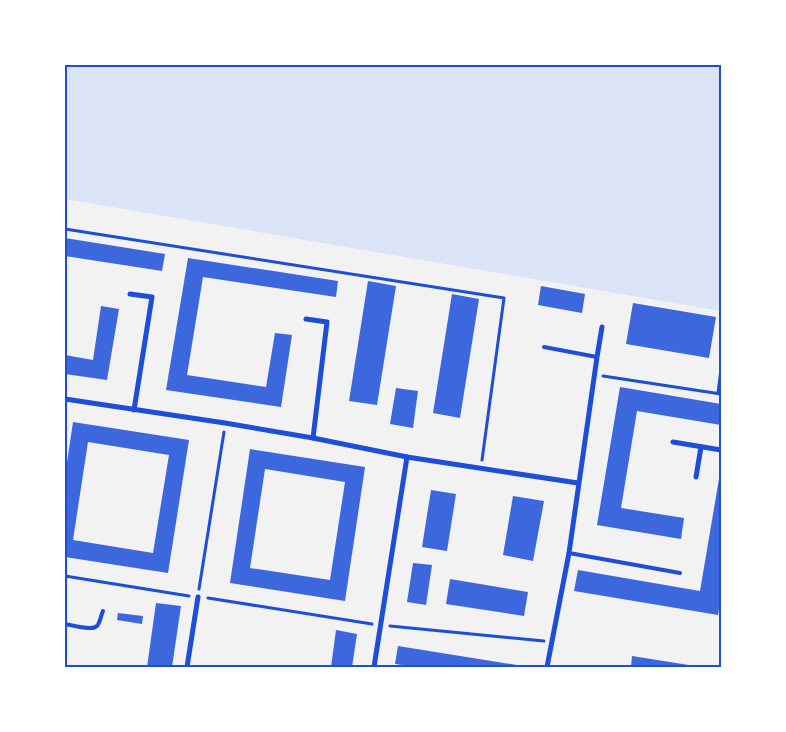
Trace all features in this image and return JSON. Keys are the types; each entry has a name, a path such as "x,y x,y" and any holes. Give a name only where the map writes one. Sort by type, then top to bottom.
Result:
{"street":[{"path":"130,294 152,297 134,410"},
{"path":"306,319 327,322 312,438"},
{"path":"548,667 569,553 602,328"},
{"path":"65,399 225,423 406,457 578,483"},
{"path":"673,442 721,450"},
{"path":"696,477 701,447"},
{"path":"374,667 406,457"},
{"path":"187,667 198,597"}],"lane":[{"path":"544,347 597,357"},
{"path":"569,553 680,573"},
{"path":"65,624 89,628 95,627 103,611"}],"path":[{"path":"65,229 504,298 481,468"},
{"path":"595,374 720,394 721,369"},
{"path":"198,597 225,423"},
{"path":"65,576 380,625 552,642"}],"shaded area":[{"path":"65,65 721,65 721,311 65,199"}],"building":[{"path":"65,238 165,254 162,271 65,256"},
{"path":"188,258 338,281 336,297 203,277 187,375 266,387 275,333 292,335 281,407 166,390"},
{"path":"368,281 396,286 377,405 349,401"},
{"path":"541,286 585,294 582,313 538,305"},
{"path":"452,294 479,299 460,418 433,413"},
{"path":"633,303 716,317 709,358 626,344"},
{"path":"101,306 119,309 107,380 65,374 65,355 93,360"},
{"path":"620,387 721,404 721,425 637,411 621,508 684,518 681,539 597,525"},
{"path":"396,388 418,391 413,428 390,424"},
{"path":"73,422 189,440 168,573 65,557 65,476","holes":["88,442 169,455 153,553 73,540"]},
{"path":"250,449 365,467 345,601 230,583","holes":["265,469 345,482 330,580 250,568"]},
{"path":"720,473 721,595 718,615 574,591 578,570 700,591"},
{"path":"431,490 456,494 447,551 422,547"},
{"path":"513,496 544,501 533,561 503,555"},
{"path":"413,563 432,565 426,605 407,602"},
{"path":"450,579 528,592 524,616 446,604"},
{"path":"156,603 181,606 172,667 147,667"},
{"path":"118,613 143,616 142,624 117,620"},
{"path":"336,630 357,634 352,667 331,667"},
{"path":"398,646 517,665 517,667 416,667 395,664"},
{"path":"632,656 695,666 695,667 631,667"}]}
